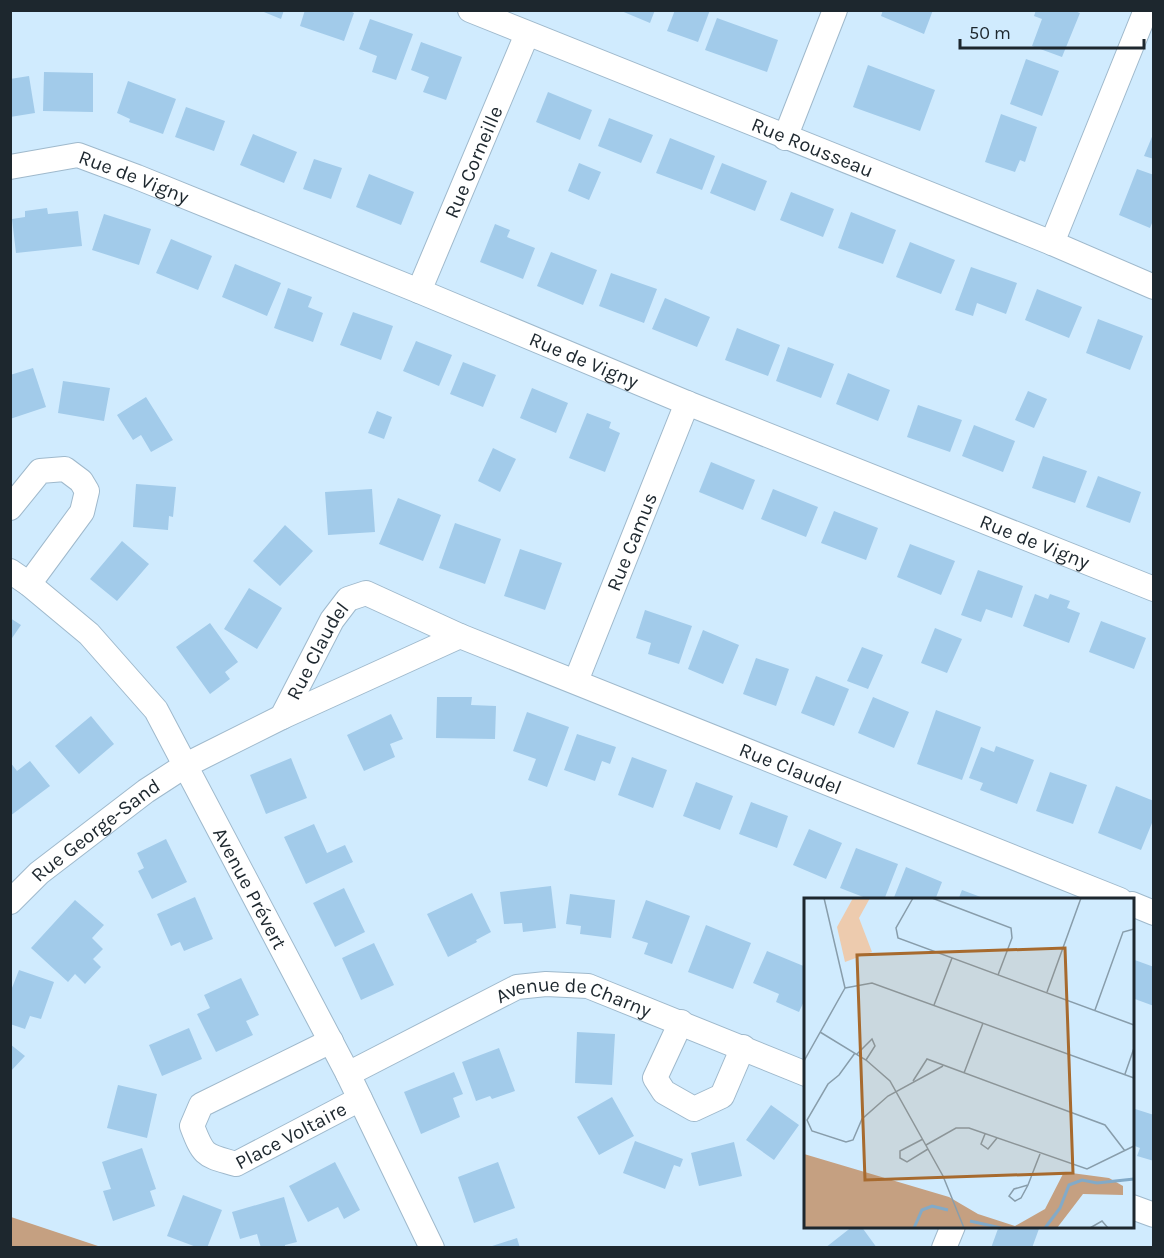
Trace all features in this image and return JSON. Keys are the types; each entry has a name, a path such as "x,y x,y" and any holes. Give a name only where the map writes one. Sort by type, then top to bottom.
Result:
{"street":[{"name":"Rue Rousseau","path":"470,10 1052,243 1154,287"},
{"path":"785,138 835,10"},
{"path":"1052,243 1146,10"},
{"name":"Rue Corneille","path":"419,291 527,34"},
{"name":"Rue de Vigny","path":"10,167 78,155 419,291 687,403 1154,589"},
{"name":"Rue Camus","path":"576,681 687,403"},
{"path":"10,508 40,471 64,469 81,481 87,491 82,512 20,578"},
{"name":"Avenue Prévert","path":"20,578 89,634 156,710 348,1074 432,1248"},
{"name":"Rue Claudel","path":"282,717 332,620 348,599 366,594 460,636 1115,898"},
{"name":"Rue Claudel","path":"186,765 282,717 460,636"},
{"name":"Rue George-Sand","path":"10,902 39,873 146,791 186,765"},
{"path":"1134,905 1154,913"},
{"name":"Avenue de Charny","path":"348,1074 517,987 546,984 588,986 804,1073"},
{"path":"681,1022 655,1078 664,1092 694,1109 722,1096 743,1047"},
{"name":"Place Voltaire","path":"331,1041 201,1105 192,1126 198,1142 207,1156 236,1164 360,1099"},
{"path":"1134,1208 1154,1215"},
{"path":"944,1248 953,1228"}],"shaded area":[{"path":"11,1217 101,1247 11,1247"}],"building":[{"path":"259,10 284,10 281,19"},
{"path":"305,10 348,10 354,13 344,41 300,26"},
{"path":"619,10 655,10 650,23"},
{"path":"675,10 710,10 698,42 667,31"},
{"path":"883,10 933,10 924,34 881,16"},
{"path":"1036,10 1072,10 1080,13 1062,57 1032,46 1042,19 1034,16"},
{"path":"717,18 778,40 767,72 705,50"},
{"path":"370,19 413,34 396,80 372,72 377,56 359,49"},
{"path":"421,42 462,57 446,100 423,92 429,77 411,70"},
{"path":"1026,59 1059,71 1042,116 1010,104"},
{"path":"868,65 935,90 920,131 853,107"},
{"path":"44,72 93,73 93,112 43,111"},
{"path":"29,76 35,113 10,117 10,79"},
{"path":"128,81 176,99 163,134 129,122 130,119 117,113"},
{"path":"548,92 592,110 580,140 536,122"},
{"path":"186,107 225,121 214,151 175,137"},
{"path":"1001,114 1037,127 1025,162 1020,160 1015,172 985,162"},
{"path":"609,118 653,135 641,163 598,146"},
{"path":"1154,132 1154,159 1144,156"},
{"path":"253,134 297,152 284,183 240,165"},
{"path":"670,138 715,156 702,190 656,173"},
{"path":"314,159 342,168 331,199 303,189"},
{"path":"579,163 601,172 589,200 568,191"},
{"path":"722,163 767,181 755,211 710,193"},
{"path":"1137,169 1154,175 1154,218 1150,228 1119,215"},
{"path":"369,174 414,192 401,225 356,207"},
{"path":"791,192 834,209 823,237 780,220"},
{"path":"47,208 48,214 78,211 82,246 16,253 12,219 25,217 25,211"},
{"path":"851,212 896,230 883,264 838,248"},
{"path":"104,214 151,229 139,265 92,250"},
{"path":"495,224 510,230 507,237 535,248 523,279 480,262"},
{"path":"171,239 212,256 198,290 156,273"},
{"path":"910,242 955,260 941,294 896,277"},
{"path":"551,252 597,270 583,305 537,286"},
{"path":"235,264 281,283 267,316 222,297"},
{"path":"971,267 1017,283 1006,314 977,303 973,316 955,310"},
{"path":"611,273 657,289 644,323 599,306"},
{"path":"288,288 312,297 308,307 323,313 313,342 274,328"},
{"path":"1037,289 1082,307 1069,338 1025,320"},
{"path":"665,298 710,317 697,347 652,329"},
{"path":"353,312 393,326 381,360 340,345"},
{"path":"1098,319 1143,336 1130,370 1086,353"},
{"path":"737,328 780,345 768,376 725,360"},
{"path":"416,341 452,355 439,386 403,371"},
{"path":"788,347 834,364 821,398 776,381"},
{"path":"463,362 496,375 483,407 450,394"},
{"path":"33,368 46,407 10,419 10,375"},
{"path":"848,373 890,390 878,421 836,404"},
{"path":"63,381 110,388 104,421 58,413"},
{"path":"532,388 568,403 556,433 520,418"},
{"path":"1028,391 1047,399 1034,428 1015,420"},
{"path":"146,397 173,440 151,452 141,435 133,440 117,415"},
{"path":"918,405 962,420 950,452 907,437"},
{"path":"377,411 392,417 384,439 368,433"},
{"path":"587,413 611,422 609,428 620,433 605,472 569,458"},
{"path":"974,425 1015,441 1003,472 962,456"},
{"path":"493,448 516,459 500,492 478,481"},
{"path":"1043,456 1087,471 1075,503 1032,488"},
{"path":"711,462 755,480 743,510 699,492"},
{"path":"1098,476 1141,492 1130,523 1086,507"},
{"path":"136,484 176,487 173,517 169,516 168,530 133,527"},
{"path":"372,489 375,532 328,535 325,492"},
{"path":"773,489 818,507 806,537 761,519"},
{"path":"398,498 441,515 423,561 379,544"},
{"path":"834,511 878,528 866,560 821,543"},
{"path":"455,523 501,539 485,584 439,568"},
{"path":"285,525 313,551 280,586 253,561"},
{"path":"122,541 149,564 117,601 90,579"},
{"path":"910,544 955,561 941,595 897,577"},
{"path":"520,549 562,563 545,610 504,596"},
{"path":"978,570 1023,586 1012,618 986,609 981,622 961,615"},
{"path":"249,588 282,608 257,649 224,629"},
{"path":"1035,594 1048,599 1050,594 1070,601 1067,608 1080,613 1069,643 1023,626"},
{"path":"645,610 692,626 679,664 648,654 651,643 636,638"},
{"path":"10,618 21,625 10,641"},
{"path":"1101,621 1146,638 1134,669 1089,652"},
{"path":"210,623 238,662 225,672 230,679 210,694 176,647"},
{"path":"935,628 962,639 947,673 921,663"},
{"path":"703,630 739,645 723,684 688,669"},
{"path":"862,647 883,655 868,689 847,681"},
{"path":"756,658 789,669 776,706 743,694"},
{"path":"816,676 849,689 834,726 801,713"},
{"path":"437,697 472,697 471,705 496,706 495,739 436,738"},
{"path":"873,697 909,712 894,748 858,733"},
{"path":"936,710 981,727 962,780 917,764"},
{"path":"527,712 569,727 547,787 528,780 536,759 513,751"},
{"path":"391,714 403,739 390,744 395,757 364,771 347,735"},
{"path":"91,716 114,744 79,774 55,746"},
{"path":"577,734 616,747 610,764 602,761 595,781 564,770"},
{"path":"996,746 1034,760 1017,804 980,790 983,783 969,778 981,747 994,752"},
{"path":"632,757 667,770 653,808 618,795"},
{"path":"291,758 307,798 266,814 250,775"},
{"path":"30,761 50,786 10,816 10,762 17,771"},
{"path":"1050,772 1087,785 1073,824 1036,811"},
{"path":"696,782 733,796 720,830 683,816"},
{"path":"1116,786 1154,801 1154,818 1141,850 1098,833"},
{"path":"751,802 788,816 777,848 739,834"},
{"path":"314,824 327,853 345,845 353,862 306,884 284,837"},
{"path":"809,829 842,843 826,879 793,865"},
{"path":"166,839 187,882 152,899 138,871 144,868 137,853"},
{"path":"856,848 898,864 885,898 866,898 840,888"},
{"path":"906,867 942,882 936,898 894,898"},
{"path":"551,886 556,928 523,932 522,923 504,924 500,892"},
{"path":"344,888 365,932 335,947 313,903"},
{"path":"962,890 983,898 959,898"},
{"path":"472,893 491,932 448,957 427,914"},
{"path":"570,894 615,900 611,938 580,934 581,926 566,924"},
{"path":"195,897 213,939 184,951 180,942 171,946 157,914"},
{"path":"75,900 104,925 92,938 103,949 93,959 101,967 85,984 75,974 68,982 31,948"},
{"path":"646,900 690,916 672,964 644,954 648,943 632,938"},
{"path":"706,925 751,943 733,989 688,972"},
{"path":"374,943 394,985 361,1000 342,958"},
{"path":"767,951 804,966 804,1001 799,1012 776,1002 779,994 753,983"},
{"path":"1134,960 1154,967 1154,1006 1134,999"},
{"path":"19,970 54,982 41,1019 30,1016 25,1029 10,1024 10,993"},
{"path":"241,978 259,1015 246,1021 253,1035 216,1052 197,1014 210,1008 204,995"},
{"path":"189,1028 202,1059 162,1076 149,1045"},
{"path":"577,1032 615,1034 612,1085 575,1083"},
{"path":"10,1044 25,1056 10,1072"},
{"path":"499,1048 515,1091 492,1099 490,1096 476,1101 462,1062"},
{"path":"454,1072 463,1094 453,1098 460,1117 421,1134 404,1092"},
{"path":"118,1085 157,1094 147,1138 107,1128"},
{"path":"612,1097 634,1136 599,1155 577,1117"},
{"path":"771,1105 799,1125 774,1160 746,1140"},
{"path":"1134,1109 1154,1115 1154,1161 1137,1156 1140,1148 1134,1146"},
{"path":"635,1141 683,1159 680,1167 674,1165 665,1189 623,1173"},
{"path":"734,1142 742,1176 699,1186 691,1153"},
{"path":"142,1148 156,1189 150,1191 155,1206 113,1221 103,1191 111,1189 102,1162"},
{"path":"335,1162 360,1210 344,1219 338,1207 308,1222 289,1186"},
{"path":"498,1162 515,1208 474,1223 458,1177"},
{"path":"183,1195 222,1210 207,1248 199,1248 167,1236"},
{"path":"284,1197 297,1242 285,1245 285,1248 261,1248 257,1234 240,1239 232,1212"},
{"path":"850,1228 862,1228 877,1248 825,1248"},
{"path":"998,1228 1039,1228 1032,1248 991,1248"},
{"path":"517,1238 520,1248 489,1248 489,1247"}]}
